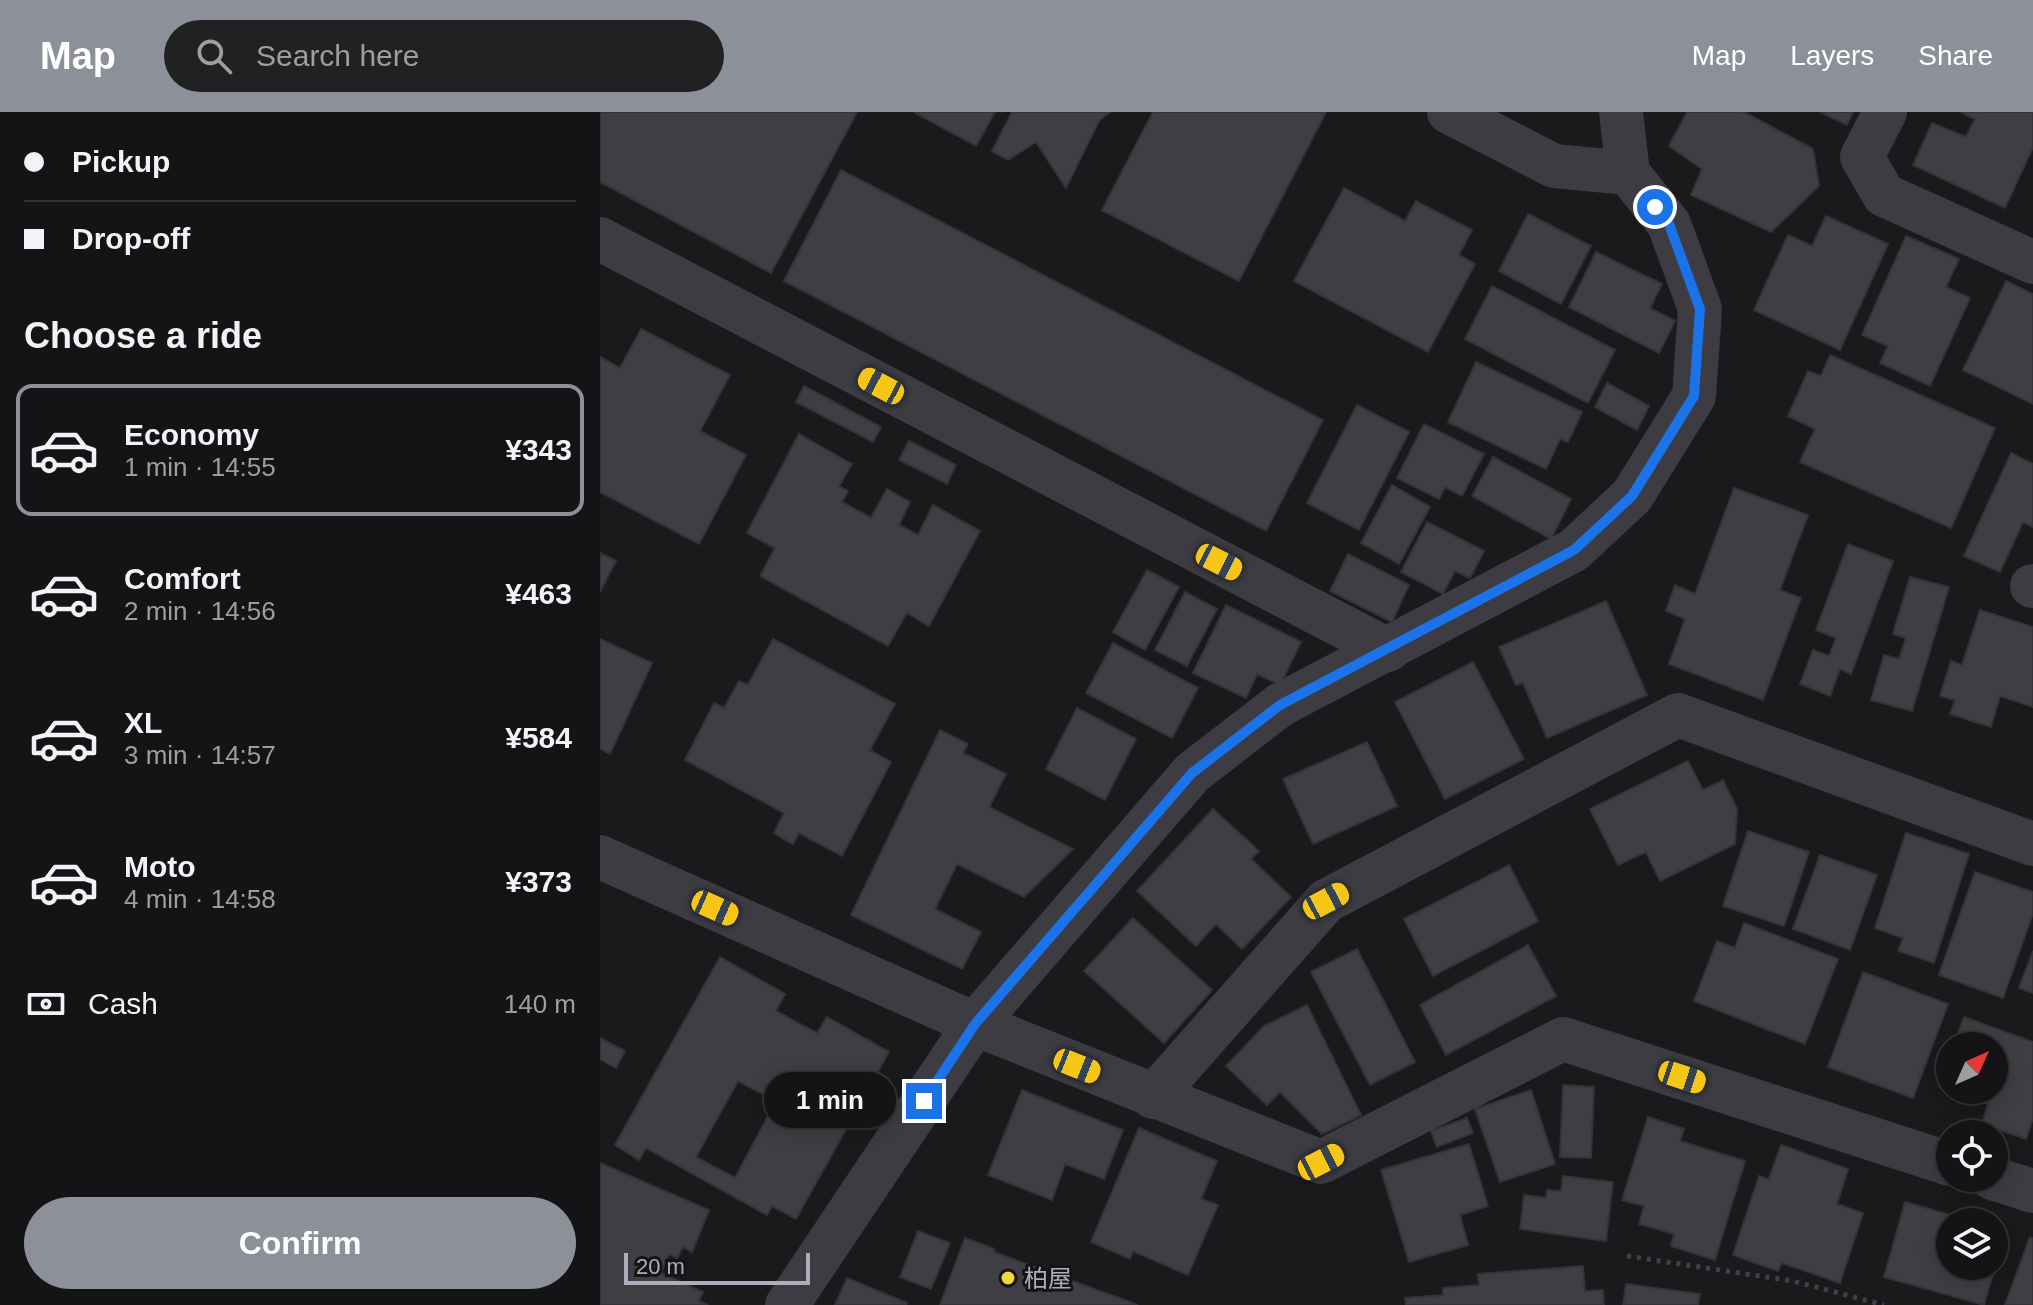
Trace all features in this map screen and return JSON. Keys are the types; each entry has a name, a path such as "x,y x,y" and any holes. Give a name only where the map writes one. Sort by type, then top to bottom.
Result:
{"street":[{"path":"1449,112 1554,166 1628,173"},
{"path":"787,1305 975,1024 1192,773 1280,705 1574,550 1632,496 1694,396 1700,309 1669,224 1628,173 1621,112"},
{"path":"1885,112 1862,157 1884,195 2033,262"},
{"path":"600,239 1388,650"},
{"path":"1153,1097 1326,901 1678,715 2033,844"},
{"path":"600,857 975,1024 1321,1162 1563,1039 1936,1159"},
{"path":"2008,1183 2033,1191"}],"path":[{"path":"1627,1256 1793,1281 1884,1305"}],"building":[{"path":"600,112 857,112 771,273 600,182"},
{"path":"914,112 995,112 976,146"},
{"path":"1012,112 1110,112 1099,121 1066,188 1036,142 1008,160 992,151"},
{"path":"1153,112 1326,112 1239,281 1102,210"},
{"path":"1687,112 1744,112 1813,149 1819,186 1771,232 1691,195 1702,169 1669,146"},
{"path":"1820,112 1853,112 1847,125"},
{"path":"1961,112 2033,112 2033,147 2005,208 1913,165 1932,123 1966,137 1975,119"},
{"path":"841,170 1323,420 1266,531 784,281"},
{"path":"1344,188 1405,221 1416,201 1472,230 1459,255 1475,264 1428,352 1294,281"},
{"path":"1528,214 1591,246 1561,304 1499,271"},
{"path":"1826,216 1888,244 1840,350 1754,310 1788,235 1812,246"},
{"path":"1906,236 1959,259 1946,287 1970,298 1930,386 1880,363 1888,346 1862,335"},
{"path":"1596,252 1662,284 1650,308 1675,321 1659,353 1569,307"},
{"path":"2006,281 2033,294 2033,404 1963,370"},
{"path":"1492,286 1615,350 1588,403 1465,339"},
{"path":"641,329 730,375 700,431 746,455 699,544 600,492 600,357 620,368"},
{"path":"1830,355 1995,428 1951,528 1800,462 1815,429 1788,416 1808,371 1821,376"},
{"path":"1476,362 1582,412 1568,442 1560,439 1546,469 1448,422"},
{"path":"1607,383 1649,406 1637,430 1595,407"},
{"path":"804,386 881,427 873,442 796,402"},
{"path":"1357,405 1409,432 1359,530 1307,503"},
{"path":"1424,424 1484,454 1462,496 1445,487 1439,499 1397,478"},
{"path":"799,434 852,464 839,486 848,491 842,502 871,518 887,489 910,502 899,525 918,535 933,505 980,531 929,626 907,613 888,646 760,576 775,548 747,533"},
{"path":"909,441 956,465 947,484 899,460"},
{"path":"2011,453 2033,464 2033,527 2023,522 2000,572 1964,556"},
{"path":"1493,457 1571,499 1551,539 1472,496"},
{"path":"1392,485 1430,507 1399,564 1361,543"},
{"path":"1734,488 1808,515 1780,590 1801,598 1763,700 1669,664 1685,619 1666,611 1675,585 1695,594"},
{"path":"1427,522 1484,551 1470,578 1455,571 1443,594 1401,572"},
{"path":"1848,544 1893,561 1851,674 1840,669 1830,696 1800,684 1813,650 1829,656 1836,638 1816,630"},
{"path":"600,553 616,561 600,592"},
{"path":"1348,554 1409,585 1392,622 1330,591"},
{"path":"1147,570 1179,587 1145,650 1113,632"},
{"path":"1910,577 1949,587 1912,711 1871,700 1884,655 1899,659 1906,638 1893,634"},
{"path":"1185,592 1217,609 1187,666 1155,650"},
{"path":"1606,601 1647,695 1547,738 1523,683 1516,685 1499,647"},
{"path":"1226,605 1301,642 1280,685 1257,674 1246,698 1193,673"},
{"path":"1980,610 2033,627 2033,707 2000,696 1991,727 1950,714 1955,700 1940,696 1951,661 1962,665"},
{"path":"600,639 652,663 610,754 600,749"},
{"path":"773,639 895,704 870,750 891,762 842,856 799,833 793,844 774,833 784,813 685,760 714,703 724,708 739,681 748,685"},
{"path":"1113,643 1198,688 1172,738 1086,693"},
{"path":"1473,662 1524,759 1445,799 1395,702"},
{"path":"1077,708 1136,739 1105,800 1046,769"},
{"path":"940,730 968,744 963,753 1006,774 989,807 1073,849 1024,897 957,864 935,909 981,932 962,969 851,915"},
{"path":"1367,742 1397,806 1313,844 1283,779"},
{"path":"1688,761 1703,790 1723,780 1737,809 1735,844 1660,881 1646,852 1618,865 1590,809"},
{"path":"1213,809 1259,851 1251,859 1291,897 1242,949 1216,924 1196,946 1137,891"},
{"path":"1748,831 1809,852 1784,926 1723,906"},
{"path":"1906,833 1969,854 1934,963 1898,951 1903,938 1875,928"},
{"path":"1820,855 1877,875 1850,950 1793,929"},
{"path":"1509,865 1538,921 1433,976 1404,919"},
{"path":"1975,872 2033,892 2033,913 2003,998 1939,975"},
{"path":"1133,918 1212,990 1164,1043 1084,971"},
{"path":"1744,923 1838,959 1805,1044 1694,1001 1717,941 1735,948"},
{"path":"1528,945 1556,996 1446,1055 1420,1005"},
{"path":"1357,949 1415,1062 1370,1085 1311,972"},
{"path":"2033,951 2033,993 2019,988"},
{"path":"720,957 785,994 776,1011 817,1033 827,1017 889,1052 796,1219 772,1206 767,1215 646,1148 639,1160 615,1145","holes":["738,1081 776,1101 735,1178 696,1157"]},
{"path":"1863,972 1948,1004 1913,1098 1828,1067"},
{"path":"1307,1005 1361,1115 1322,1134 1280,1092 1267,1105 1226,1066 1264,1026"},
{"path":"1964,1017 2005,1032 1958,1032"},
{"path":"2008,1033 2033,1042 2033,1118 2026,1139 2008,1133 2008,1120 1983,1120 1988,1104 2008,1104"},
{"path":"600,1038 625,1051 616,1068 600,1059"},
{"path":"1563,1085 1594,1087 1591,1158 1560,1157"},
{"path":"1022,1090 1123,1130 1104,1179 1065,1164 1052,1200 988,1175"},
{"path":"1531,1090 1555,1164 1500,1182 1475,1109"},
{"path":"1648,1117 1684,1129 1680,1141 1745,1161 1715,1260 1671,1246 1674,1234 1639,1224 1644,1206 1622,1200"},
{"path":"1467,1118 1473,1133 1437,1147 1431,1131"},
{"path":"1139,1128 1217,1161 1201,1199 1218,1205 1188,1275 1133,1251 1130,1259 1091,1242"},
{"path":"1469,1144 1488,1206 1460,1215 1468,1245 1409,1262 1381,1170"},
{"path":"1781,1145 1848,1169 1837,1204 1863,1213 1840,1283 1782,1263 1778,1271 1733,1255 1759,1176 1769,1179"},
{"path":"600,1163 709,1210 692,1252 683,1247 677,1258 669,1254 661,1273 703,1292 699,1301 708,1305 600,1305"},
{"path":"1563,1176 1613,1182 1606,1241 1520,1229 1524,1195 1546,1198 1547,1190 1561,1191"},
{"path":"1905,1202 1936,1211 1936,1280 1991,1280 1984,1305 1884,1277"},
{"path":"918,1231 950,1243 931,1289 900,1277"},
{"path":"2030,1237 2033,1239 2033,1305 2005,1305"},
{"name":"柏屋","path":"965,1238 995,1249 994,1252 1138,1305 940,1305"},
{"path":"1583,1266 1585,1291 1603,1290 1604,1305 1406,1305 1405,1298 1443,1295 1443,1288 1479,1285 1478,1274"},
{"path":"847,1278 907,1303 835,1305"},
{"path":"1626,1284 1700,1294 1698,1305 1623,1305"}],"place":[{"name":"柏屋","path":"1008,1278"}],"route":[{"path":"924,1101 975,1024 1192,773 1280,705 1574,550 1632,496 1694,396 1700,309 1669,224 1655,207"}]}
